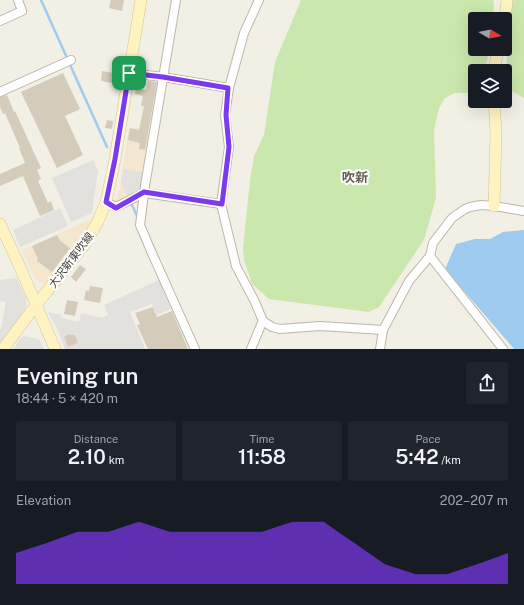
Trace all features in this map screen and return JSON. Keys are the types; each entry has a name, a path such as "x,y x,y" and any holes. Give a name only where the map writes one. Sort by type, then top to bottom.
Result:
{"main road":[{"name":"大沢新東吹線","path":"3,349 85,244 98,221 106,202 115,159 141,0"},
{"path":"506,12 507,0"},
{"path":"494,108 496,133 494,206"},
{"path":"0,224 55,349"}],"street":[{"path":"0,21 22,11 18,0"},
{"path":"176,0 144,192 140,225 195,349"},
{"path":"259,0 244,33 228,88 226,115 229,147 222,204 236,266 263,321 272,327 280,329 320,326 383,330"},
{"path":"0,92 71,60"},
{"path":"129,73 228,88"},
{"path":"106,202 116,208 144,192 222,204"},
{"path":"380,349 383,330 409,281 430,256 433,244 452,218 465,209 481,205 524,211"},
{"path":"430,256 503,349"},
{"path":"251,349 263,321"}],"shaded area":[{"path":"129,127 151,131 141,191 116,203 115,201 120,188"},
{"path":"93,160 98,171 92,213 71,222 52,178"},
{"path":"123,169 144,172 141,191 128,197 121,183"},
{"path":"60,208 68,226 20,247 13,230"},
{"path":"92,219 81,240 48,281 43,284 35,278 22,250"},
{"path":"17,278 26,298 26,305 24,313 0,347 0,329 6,302 0,301 0,280"},
{"path":"159,280 171,309 157,315 152,304 130,312 145,349 65,349 48,312 61,315 61,318 79,322 81,313 102,318 108,315 114,328 104,305","holes":["68,334 75,335 78,343 68,347 64,337"]},
{"path":"24,336 39,339 44,349 13,349"}],"green space":[{"path":"301,0 493,0 493,12 468,12 468,56 488,56 486,64 468,64 468,93 455,93 445,98 439,108 434,130 436,198 424,240 379,307 369,312 269,299 252,284 244,260 243,249 250,180 254,156 264,135 275,62"},
{"path":"509,0 524,0 524,98 512,92 512,64 506,64 507,56 512,56 511,11"}],"water":[{"path":"524,230 524,349 514,349 445,269 456,244 475,239 490,239 503,232"}],"building":[{"path":"111,0 124,0 122,11 109,8"},
{"path":"102,71 120,74 118,84 101,81"},
{"path":"63,73 80,109 65,116 83,155 57,168 21,92"},
{"path":"148,81 157,82 145,150 139,149 140,143 128,140 130,128 139,130 144,106 141,106 143,96 135,94 136,88 146,90"},
{"path":"7,95 41,168 37,170 41,179 38,181 48,203 51,201 54,210 40,216 23,176 0,186 0,174 25,163 5,113 3,114 0,107 0,97"},
{"path":"107,120 113,121 112,129 105,128"},
{"path":"57,235 60,241 70,248 52,272 37,261 38,259 32,246"},
{"path":"80,265 86,269 76,282 71,277"},
{"path":"90,286 103,288 100,303 84,300 86,290 89,291"},
{"path":"67,300 78,302 75,316 64,314"},
{"path":"153,307 157,317 172,311 188,349 148,349 137,325 140,324 135,313"},
{"path":"68,334 75,335 78,343 68,347 64,337"}],"waterway":[{"path":"41,0 107,147"},
{"path":"131,203 138,218"}],"district":[{"name":"吹新","path":"355,177"}],"route":[{"path":"129,73 228,88 226,115 229,147 222,204 144,192 116,208 106,202 115,159 129,73"}]}
